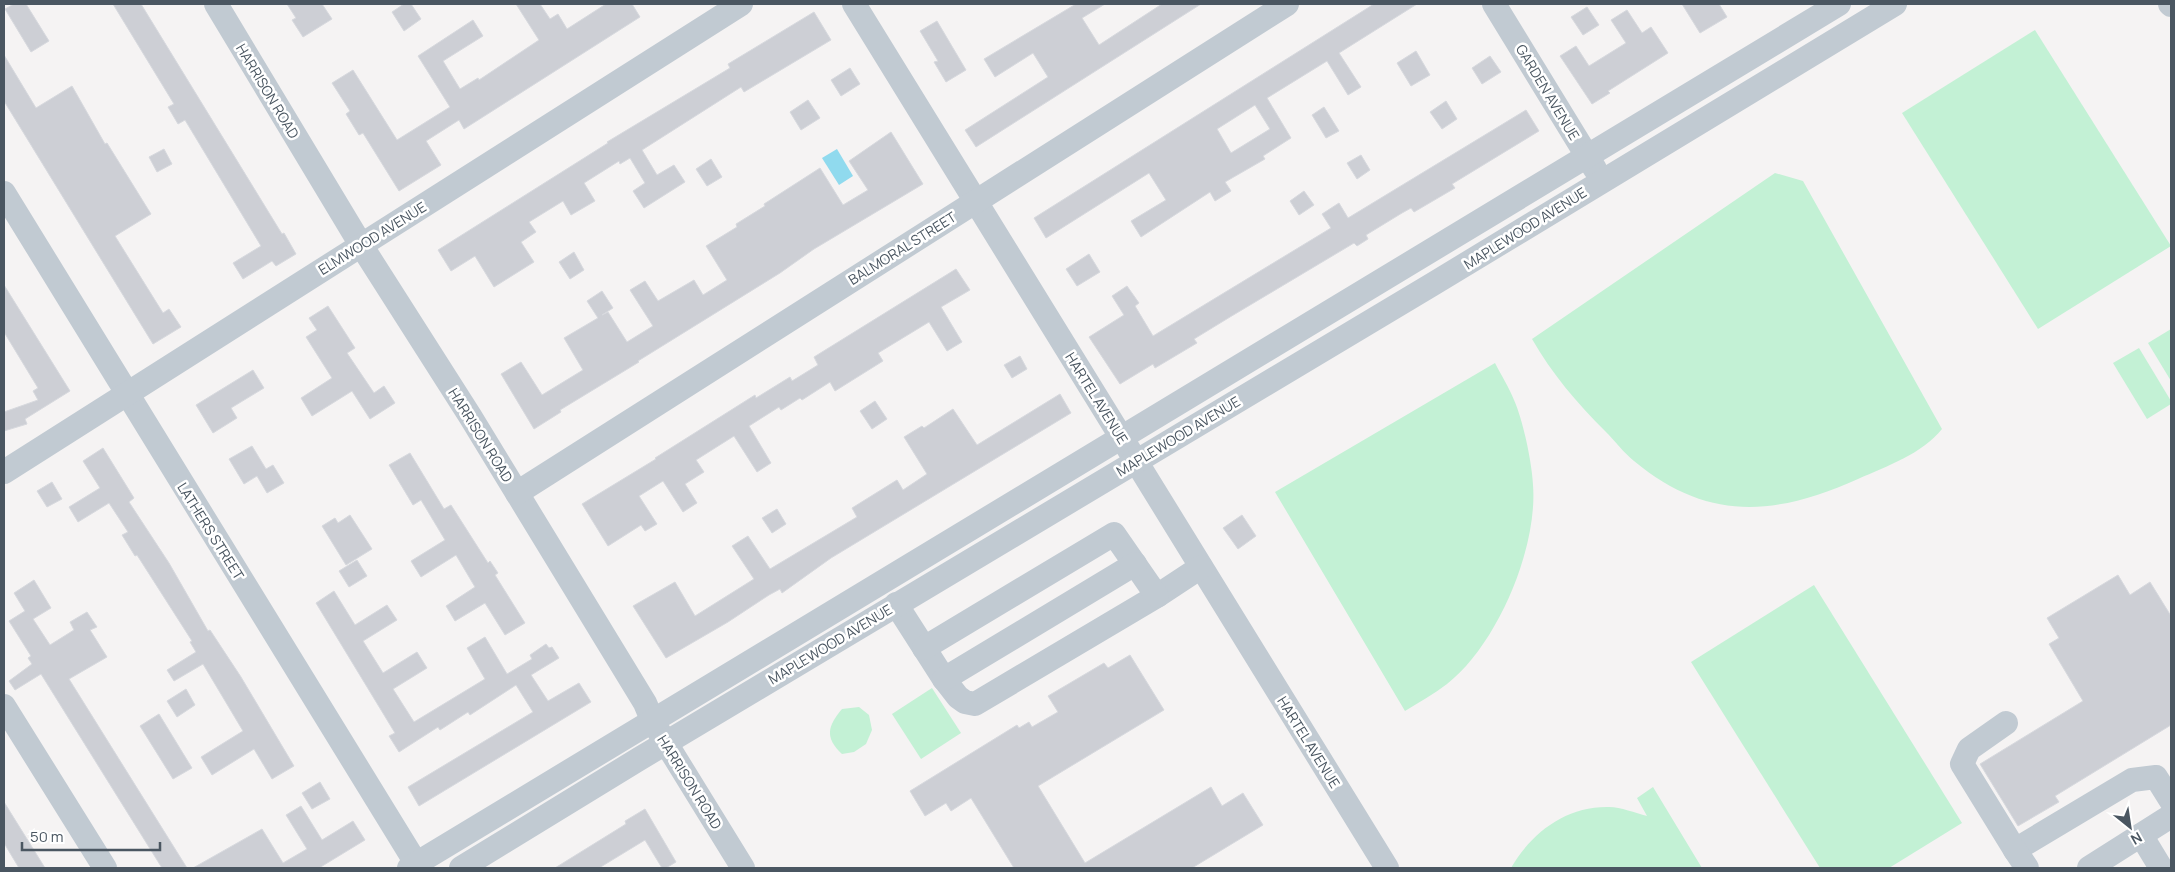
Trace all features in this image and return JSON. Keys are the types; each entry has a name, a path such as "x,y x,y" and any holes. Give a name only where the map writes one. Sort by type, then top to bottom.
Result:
{"street":[{"name":"HARRISON ROAD","path":"216,4 361,246 517,493 645,703 653,722 743,868"},
{"name":"ELMWOOD AVENUE","path":"4,472 741,4"},
{"name":"HARTEL AVENUE","path":"854,4 1387,868"},
{"name":"BALMORAL STREET","path":"517,493 1287,4"},
{"name":"GARDEN AVENUE","path":"1494,4 1603,180"},
{"name":"MAPLEWOOD AVENUE","path":"415,867 1121,437 1273,348 1418,258 1839,4"},
{"name":"MAPLEWOOD AVENUE","path":"461,868 896,604 1434,284 1895,4"},
{"path":"1694,91 1710,116"},
{"name":"LATHERS STREET","path":"4,193 415,867"},
{"path":"1418,258 1434,284"},
{"path":"1273,348 1287,371"},
{"path":"924,648 1114,534 1157,596"},
{"path":"944,679 1135,564"},
{"path":"896,604 944,679 958,697 966,702 975,704 1157,596 1201,567"},
{"path":"4,706 104,868"},
{"path":"2006,723 1969,749 1962,764 2018,861 2132,780 2156,777 2171,802"},
{"path":"2090,868 2171,816"},
{"path":"2141,835 2161,868"}],"green space":[{"path":"2035,30 2171,246 2038,329 1902,113"},
{"path":"1775,173 1803,181 1942,429 1925,446 1903,458 1828,491 1770,506 1743,507 1715,503 1688,495 1661,481 1630,458 1565,388 1532,339"},
{"path":"2171,329 2171,381 2148,343"},
{"path":"2139,348 2171,401 2171,404 2147,419 2113,363"},
{"path":"1495,363 1510,390 1517,408 1529,454 1533,485 1533,510 1529,537 1511,594 1498,621 1482,645 1465,667 1447,684 1405,711 1275,492"},
{"path":"1814,585 1962,823 1889,868 1820,868 1691,662"},
{"path":"932,688 961,733 921,759 892,714"},
{"path":"859,707 869,715 872,730 866,744 854,752 842,754 830,737 831,726 842,709"},
{"path":"1653,787 1702,868 1511,868 1519,855 1539,833 1551,824 1578,811 1614,807 1647,816 1637,798"}],"water":[{"path":"837,149 853,176 839,185 822,158"}],"building":[{"path":"14,4 26,4 49,41 31,52 5,9"},
{"path":"113,4 141,4 296,254 276,266 272,261 243,279 233,263 261,246 185,120 178,124 168,107 174,104"},
{"path":"287,4 322,4 332,19 303,37 292,20 296,18"},
{"path":"404,4 411,4 421,19 404,31 392,12"},
{"path":"516,4 540,4 550,19 558,14 567,29 606,4 632,4 640,17 464,129 459,120 426,141 441,165 399,191 363,133 359,135 346,114 350,111 332,83 353,70 397,140 450,107 418,56 473,20 483,36 443,61 460,89 478,78 479,80 539,40"},
{"path":"1076,4 1105,4 1082,18 1099,45 1162,4 1201,4 976,147 965,130 1048,77 1033,53 995,77 984,59"},
{"path":"1374,4 1417,4 1339,53 1361,87 1348,95 1327,61 1267,98 1291,138 1263,156 1265,159 1225,182 1231,191 1215,201 1210,192 1141,237 1131,221 1166,200 1149,173 1046,238 1034,218","holes":["1255,105 1270,129 1231,153 1217,129"]},
{"path":"1682,4 1719,4 1727,17 1700,33"},
{"path":"1587,7 1599,25 1583,35 1571,17"},
{"path":"1627,10 1642,33 1651,27 1668,53 1608,91 1610,93 1592,104 1560,56 1576,46 1589,66 1626,43 1611,20"},
{"path":"814,12 831,40 744,92 741,87 642,150 657,175 674,165 685,182 644,208 633,191 645,183 630,158 620,164 619,161 584,183 595,201 571,215 563,201 529,222 536,232 521,242 534,262 494,287 475,256 451,271 438,250 607,142 730,68 728,64"},
{"path":"937,21 966,70 946,82 934,62 938,61 920,31"},
{"path":"1416,51 1430,75 1411,86 1397,63"},
{"path":"4,55 36,108 72,86 105,144 107,143 151,214 115,236 163,313 169,309 181,327 153,344 4,101"},
{"path":"1490,56 1501,72 1482,84 1472,68"},
{"path":"850,68 860,84 841,96 831,80"},
{"path":"808,100 820,118 801,130 790,112"},
{"path":"1446,101 1457,119 1442,129 1430,112"},
{"path":"1324,107 1339,131 1326,138 1312,115"},
{"path":"1526,110 1539,131 1452,184 1455,188 1414,212 1411,208 1402,213 1366,235 1368,239 1357,246 1354,243 1230,317 1194,339 1197,343 1155,368 1153,364 1120,384 1089,337 1124,315 1112,296 1127,286 1139,303 1135,306 1153,336 1331,228 1322,214 1339,203 1348,218"},
{"path":"891,132 923,184 814,249 780,273 560,410 561,412 534,429 501,374 521,362 542,395 583,370 564,338 598,318 587,301 602,291 613,308 602,315 608,312 627,342 653,326 630,290 645,281 658,301 694,280 703,295 727,280 706,246 737,227 736,224 765,206 764,204 820,168 843,205 868,190 849,161"},
{"path":"164,149 172,164 157,172 149,157"},
{"path":"1361,155 1370,170 1357,179 1347,163"},
{"path":"711,159 722,177 707,186 696,169"},
{"path":"1304,191 1314,205 1299,215 1290,201"},
{"path":"574,252 584,270 570,279 559,262"},
{"path":"1089,254 1100,272 1077,286 1066,269"},
{"path":"956,269 970,290 941,307 962,342 947,351 929,322 878,353 883,361 835,391 830,382 802,400 800,398 781,410 779,407 749,426 771,463 757,472 734,436 696,460 704,472 685,484 697,503 683,512 663,481 639,496 657,524 645,531 641,525 608,546 582,504 755,395 756,398 790,377 792,381 818,365 814,357"},
{"path":"4,285 70,391 25,419 27,424 4,431 4,412 38,400 33,391 38,388 4,332"},
{"path":"328,306 355,348 347,353 374,393 384,386 395,403 370,419 352,391 312,416 301,398 332,378 306,337 317,330 309,318"},
{"path":"1020,356 1027,369 1012,378 1004,365"},
{"path":"253,370 264,388 231,408 237,418 213,433 196,405"},
{"path":"1060,394 1071,413 831,558 782,593 780,589 769,595 728,622 666,658 633,606 675,582 695,616 754,579 732,546 748,536 770,569 857,517 852,508 897,480 903,490 927,474 904,437 922,426 924,428 953,409 977,445"},
{"path":"875,401 887,419 872,429 860,411"},
{"path":"252,446 266,469 273,465 284,483 267,493 257,476 244,484 229,459"},
{"path":"103,448 134,498 129,502 169,563 208,631 210,630 241,677 294,766 272,779 254,749 212,775 201,757 243,731 203,664 174,681 167,670 196,652 190,642 192,641 122,535 128,532 109,503 78,522 69,507 100,488 83,461"},
{"path":"410,453 444,509 451,505 488,563 490,561 498,573 495,575 525,623 505,635 485,603 455,621 446,606 475,587 456,555 421,577 411,561 445,540 421,500 413,505 389,465"},
{"path":"52,482 62,499 47,507 37,491"},
{"path":"777,509 786,524 772,533 762,518"},
{"path":"350,515 372,549 346,565 322,526 335,518 338,523"},
{"path":"1242,515 1256,536 1238,549 1223,528"},
{"path":"357,560 367,576 349,587 339,571"},
{"path":"2118,575 2130,595 2150,582 2171,616 2171,725 2055,796 2059,802 2018,826 1980,764 2083,701 2049,644 2059,638 2047,618"},
{"path":"34,580 51,608 33,619 50,645 74,630 70,622 87,612 97,627 90,630 107,657 69,679 187,868 162,868 41,674 15,690 9,681 32,664 28,658 31,656 9,621 25,611 14,593"},
{"path":"334,591 355,625 387,605 397,620 363,641 383,673 417,652 427,668 393,689 414,722 485,679 467,648 485,637 507,674 532,659 530,655 546,644 549,648 552,647 559,658 531,675 548,701 579,683 591,702 419,806 408,787 533,712 516,685 470,715 468,712 440,730 438,727 399,752 389,736 395,733 316,603"},
{"path":"1130,655 1164,710 1038,786 1085,863 1211,787 1222,806 1243,793 1263,825 1192,868 1014,868 971,798 951,811 946,803 925,816 910,791 1017,725 1019,728 1029,722 1032,727 1058,712 1048,696 1104,663 1108,668"},
{"path":"186,689 195,705 177,717 167,701"},
{"path":"159,714 192,768 173,779 140,726"},
{"path":"320,782 330,799 312,809 302,793"},
{"path":"4,802 45,868 19,868 4,843"},
{"path":"301,806 322,840 353,821 365,840 319,868 193,868 262,829 283,863 307,849 286,815"},
{"path":"645,809 676,862 666,868 662,868 645,840 599,868 555,868 626,824 625,821"}]}
